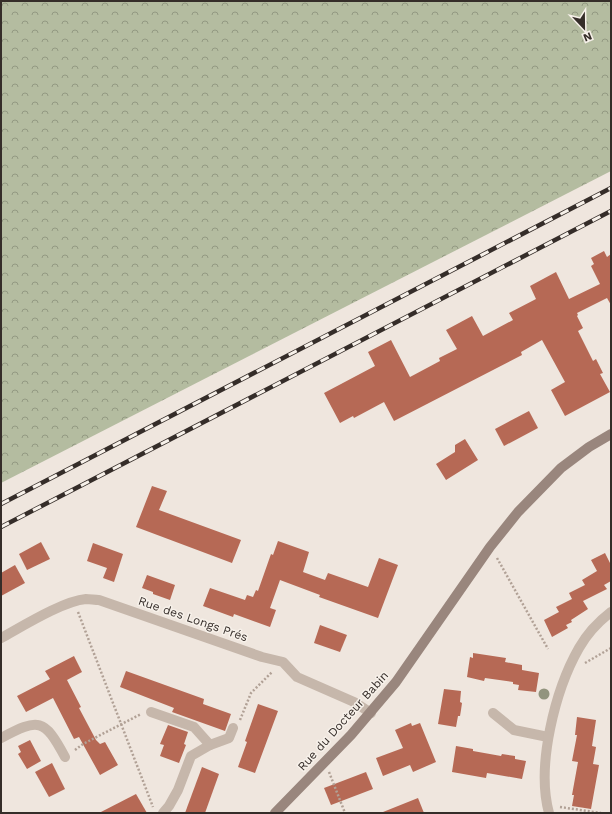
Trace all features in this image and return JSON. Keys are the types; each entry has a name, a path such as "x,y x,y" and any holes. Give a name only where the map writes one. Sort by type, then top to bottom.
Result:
{"main road":[{"name":"Rue du Docteur Babin","path":"275,813 371,713 396,682 490,547 518,512 561,468 589,447 611,434"}],"street":[{"name":"Rue des Longs Prés","path":"1,638 56,608 86,599 99,600 262,657 283,662"},
{"path":"548,809 545,766 548,737 562,686 579,649 590,631 611,612"},
{"path":"283,662 297,677 354,702 371,713"},
{"path":"151,712 194,727 210,745"},
{"path":"493,713 514,730 548,737"},
{"path":"1,738 32,724 41,725 55,738 65,757"},
{"path":"159,812 169,806 178,790 191,756 210,745 229,738 233,728"}],"path":[{"path":"490,547 548,648"},
{"path":"74,602 121,724 159,812"},
{"path":"570,667 580,665 611,648"},
{"path":"233,728 240,722 251,693 283,662"},
{"path":"65,757 83,744 121,724 141,714 151,712"},
{"path":"325,761 345,813"},
{"path":"548,809 601,813"}],"green space":[{"path":"1,1 611,1 611,171 1,483"}],"building":[{"path":"604,251 607,257 611,254 611,305 607,298 577,313 577,316 583,328 578,331 593,361 596,359 603,373 600,374 610,392 565,416 551,390 565,382 542,340 521,352 522,355 394,421 384,402 354,418 353,416 340,423 324,393 375,366 368,352 391,340 410,377 440,361 439,358 457,349 446,330 472,316 483,336 513,320 509,313 536,299 530,286 556,272 569,299 600,284 591,266 594,264 591,258"},
{"path":"529,411 538,428 504,446 495,429"},
{"path":"465,439 478,460 446,480 436,464 455,452 455,445"},
{"path":"152,486 167,491 159,510 241,540 232,563 136,527"},
{"path":"278,541 309,552 303,572 325,580 328,573 368,587 379,558 398,565 378,618 319,597 320,595 280,580 270,608 276,610 270,627 234,614 233,617 203,606 210,588 245,600 247,595 253,597 256,590 258,591 271,554 273,555"},
{"path":"41,542 50,559 27,570 19,554"},
{"path":"93,543 123,554 114,582 103,578 107,568 87,561"},
{"path":"605,553 611,565 611,581 604,585 607,589 583,601 588,609 571,620 572,622 566,625 568,628 552,637 544,620 559,612 556,607 572,599 569,593 585,585 582,580 597,571 591,560"},
{"path":"15,565 25,583 1,596 1,573"},
{"path":"147,575 175,585 170,600 142,588"},
{"path":"320,625 347,635 340,652 314,643"},
{"path":"473,653 506,658 505,662 522,665 522,670 539,673 536,692 518,690 519,685 513,684 513,682 485,678 484,681 467,677 470,657 473,658"},
{"path":"74,656 82,672 67,680 81,707 79,708 96,740 100,744 105,742 118,765 100,775 79,737 74,739 53,698 26,712 17,696 50,679 45,671"},
{"path":"126,671 204,699 203,704 231,714 225,731 172,712 174,708 120,687"},
{"path":"444,689 461,691 460,702 462,703 460,716 458,716 456,727 438,724"},
{"path":"258,704 278,711 255,773 238,767"},
{"path":"577,717 596,720 592,746 596,747 593,764 599,765 591,809 572,806 574,795 572,795 578,762 572,761 577,735 575,735"},
{"path":"411,723 412,726 420,723 436,762 413,772 410,765 383,776 376,758 403,748 395,730"},
{"path":"168,725 188,732 184,744 186,745 179,763 160,756 164,745 160,744"},
{"path":"30,740 41,761 27,769 18,754 21,752 18,746"},
{"path":"456,746 501,756 502,754 515,756 515,759 526,761 522,779 487,773 486,778 452,772"},
{"path":"52,763 65,789 49,797 35,772"},
{"path":"202,767 219,774 205,813 185,813"},
{"path":"366,772 373,789 331,805 324,788"},
{"path":"136,794 147,813 99,813"},
{"path":"418,798 424,813 383,813 383,812"}],"railway":[{"path":"1,504 611,188"},
{"path":"1,527 611,211"}]}
